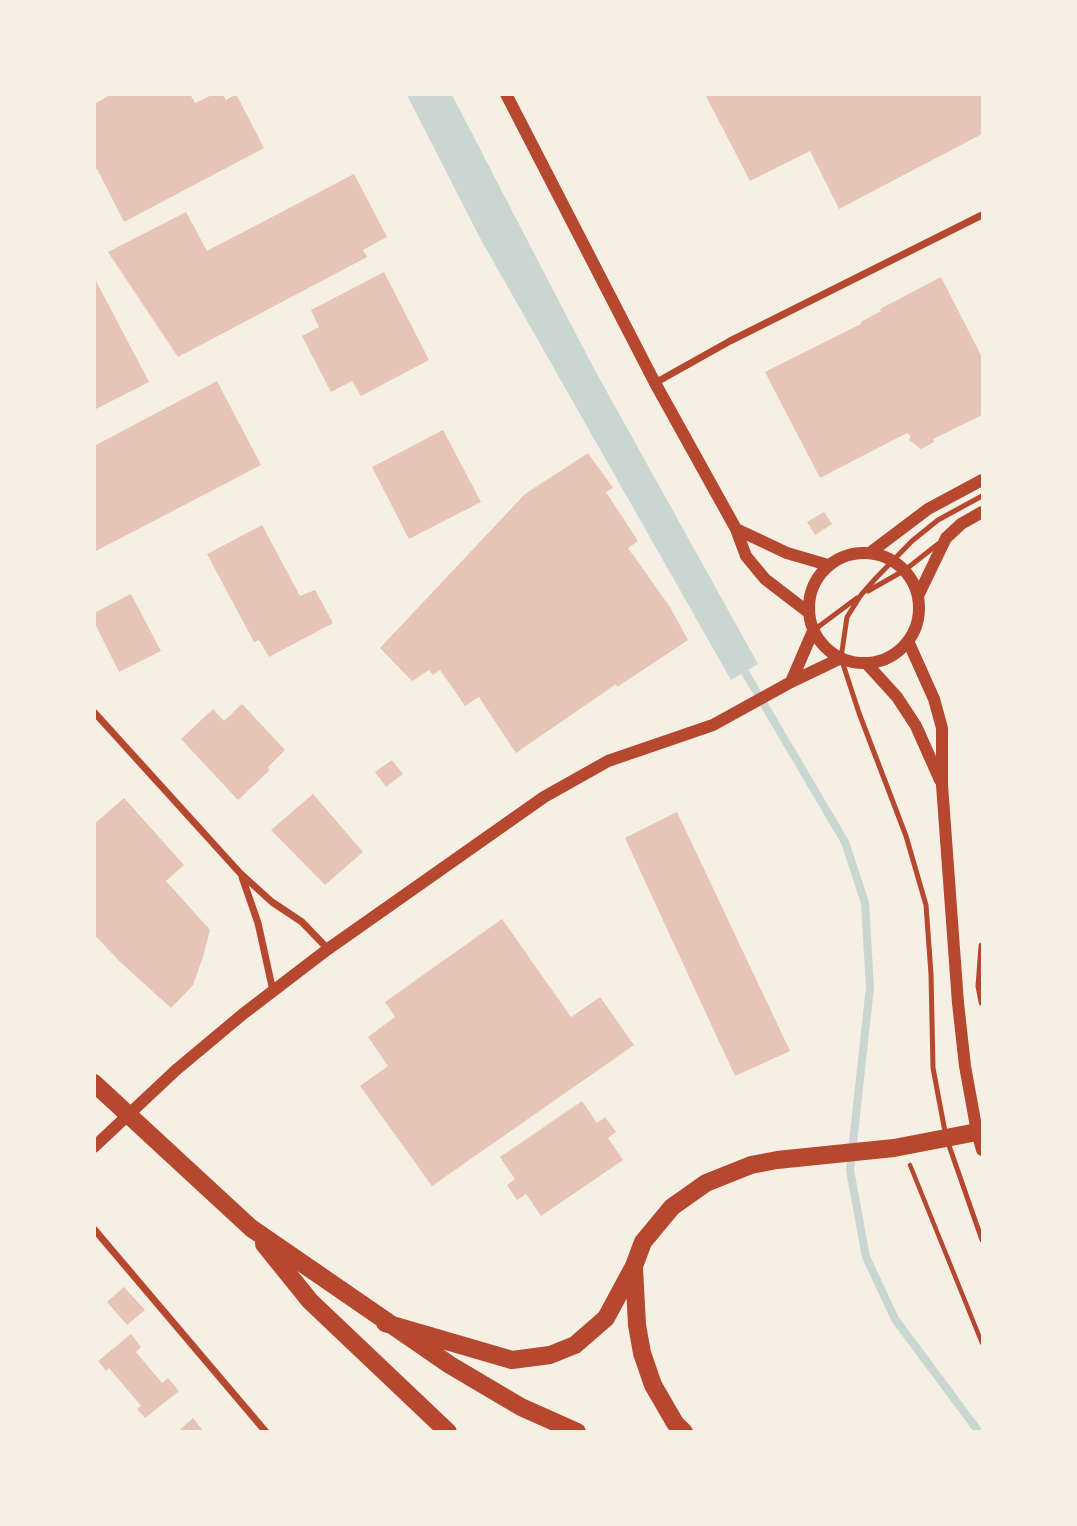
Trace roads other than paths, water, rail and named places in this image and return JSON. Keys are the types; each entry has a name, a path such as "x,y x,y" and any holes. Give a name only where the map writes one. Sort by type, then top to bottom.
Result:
{"main road":[{"path":"94,1083 251,1228 385,1323 450,1365 521,1407 577,1432"},
{"path":"385,1323 512,1360 550,1355 575,1345 606,1318 634,1266 643,1242 672,1207 706,1183 751,1165 777,1160 899,1146 977,1132"},
{"path":"251,1228 310,1301 448,1432"},
{"path":"634,1266 637,1325 642,1353 653,1385 675,1423 684,1432"}],"street":[{"path":"506,94 655,383 736,529 746,556 765,579 808,612"},
{"path":"655,383 730,341 982,215"},
{"path":"871,552 929,509 982,480"},
{"path":"919,596 905,570 893,560 871,552 856,552 828,565 817,578 810,594 808,612 813,631 820,642 841,658 866,663 890,657 908,641 918,620 919,596 946,538 961,524 982,512"},
{"path":"736,529 787,553 828,565"},
{"path":"791,682 813,631"},
{"path":"908,641 934,699 942,728 942,785 958,1003 982,1150"},
{"path":"94,1147 176,1070 273,991 328,949 544,797 608,761 713,726 791,682 841,658"},
{"path":"866,663 897,697 916,726 942,785"},
{"path":"94,712 240,873 272,902 302,922 328,949"},
{"path":"240,873 258,923 273,991"},
{"path":"982,946 979,986 982,1002"},
{"path":"94,1229 266,1432"}],"lane":[{"path":"982,496 938,520 893,560 861,595 847,617 841,658 906,836 926,905 933,1068 946,1137 982,1240"},
{"path":"813,631 861,595 905,570 946,538"}],"waterway":[{"path":"739,662 845,842 865,903 870,987 850,1170 866,1257 895,1319 979,1432"}]}
